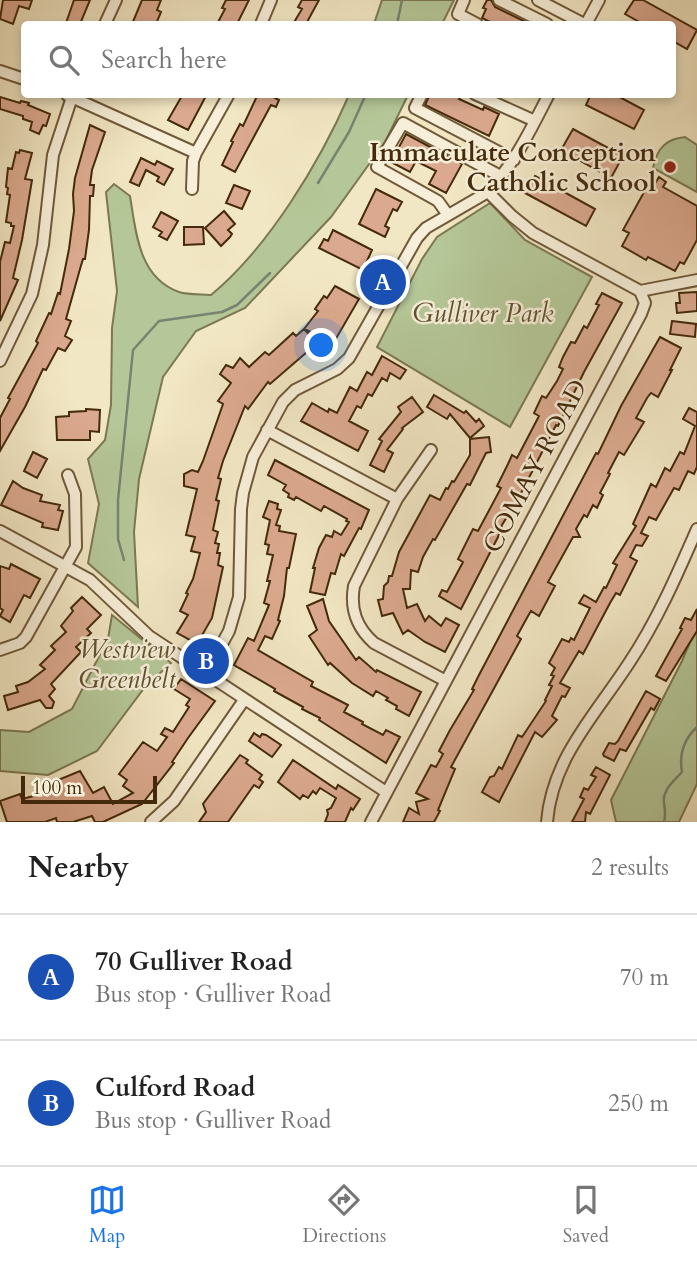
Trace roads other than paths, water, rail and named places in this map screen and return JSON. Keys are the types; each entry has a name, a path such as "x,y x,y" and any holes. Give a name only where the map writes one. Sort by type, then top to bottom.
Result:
{"street":[{"path":"106,21 116,0"},
{"path":"262,21 271,0"},
{"path":"464,0 458,14 471,21"},
{"path":"499,0 541,21"},
{"path":"538,0 579,21"},
{"path":"587,21 599,0"},
{"path":"0,71 21,78"},
{"path":"0,360 32,294 43,244 53,155 70,98"},
{"path":"77,98 196,153"},
{"path":"192,188 196,153 227,98"},
{"path":"420,98 415,108 514,160"},
{"path":"484,98 535,121"},
{"path":"205,675 229,631 237,607 241,584 243,493 253,457 283,402 295,390 337,369 349,358 413,243 426,228 488,192 502,177 547,98"},
{"path":"447,215 438,201 377,167 403,123 502,177"},
{"path":"488,192 533,233 640,291 697,280"},
{"name":"COMAY ROAD","path":"371,822 641,314 645,303 640,291"},
{"path":"267,430 397,499"},
{"path":"431,450 397,499 354,586 352,597 355,617 363,634 446,681"},
{"path":"0,650 20,643 26,637 76,547 75,494 68,475"},
{"path":"547,822 564,759 577,735 656,620 697,529"},
{"path":"0,531 90,580 149,636 386,792"},
{"path":"151,822 174,801 244,700"}],"waterway":[{"path":"398,21 402,0"},
{"path":"318,183 349,132 364,98"},
{"path":"124,560 118,539 118,500 133,350 159,321 222,312 237,305 270,273"},
{"path":"664,822 665,794 682,772 684,748 697,727"}],"place":[{"name":"Immaculate Conception Catholic School","path":"670,167"},
{"name":"70 Gulliver Road","path":"383,282"},
{"name":"Culford Road","path":"206,661"}],"park label":[{"name":"Gulliver Park","path":"483,313"},
{"name":"Westview Greenbelt","path":"127,664"}]}
